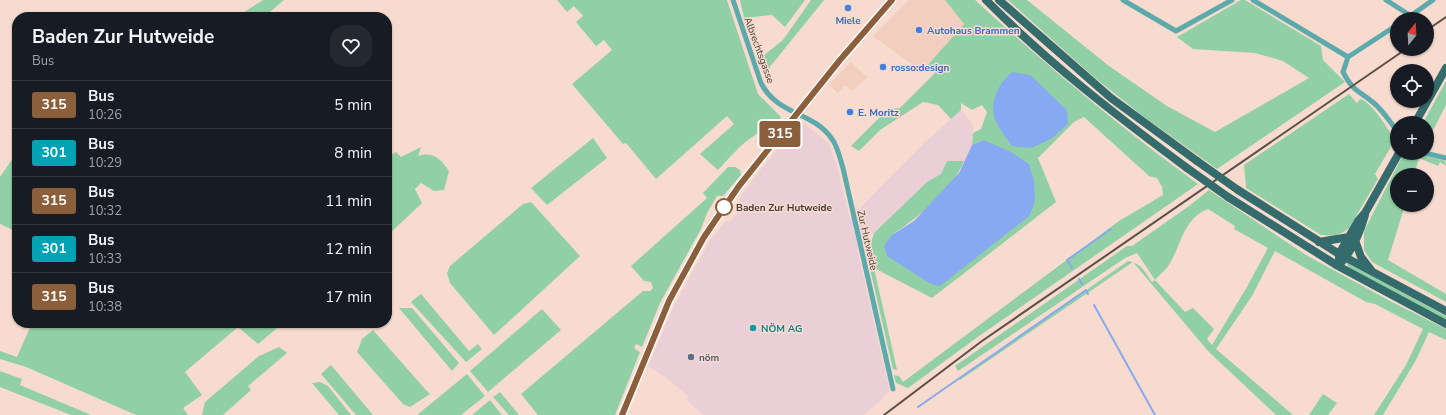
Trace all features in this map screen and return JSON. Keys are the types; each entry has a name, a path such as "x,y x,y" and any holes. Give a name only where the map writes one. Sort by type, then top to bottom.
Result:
{"main road":[{"path":"622,415 649,347 686,268 704,237 739,186 840,60 892,0"},
{"path":"982,0 994,8"},
{"path":"986,0 1085,89 1187,168 1228,197 1338,266 1446,324"},
{"path":"1000,0 1111,98 1238,190 1343,256 1446,311"},
{"path":"1419,116 1446,68"},
{"path":"1338,266 1365,213 1395,160"},
{"path":"1319,242 1352,239"},
{"path":"1352,239 1361,257 1374,273"}],"street":[{"name":"Albrechtsgasse","path":"733,0 760,83 766,93 777,104 797,114"},
{"path":"1124,0 1176,32 1232,0"},
{"path":"1253,0 1348,57"},
{"path":"1386,0 1405,12"},
{"path":"1416,12 1433,0"},
{"path":"1390,30 1348,57 1342,72 1353,89 1375,104 1390,122"},
{"name":"Zur Hutweide","path":"797,114 809,119 827,132 834,140 843,168 893,389"},
{"path":"1434,155 1446,158"}],"shaded area":[{"name":"Autohaus Brammen","path":"909,0 945,0 964,24 927,66 917,68 873,36"},
{"path":"851,62 867,77 852,91 845,85 838,93 829,85"},
{"name":"nöm","path":"961,110 973,125 972,145 964,161 947,161 941,174 927,182 857,249 890,392 884,396 883,399 863,415 704,415 686,400 689,397 665,377 648,366 673,308 710,240 726,221 731,221 736,214 741,195 797,123 805,124 829,144 836,163 850,218 923,144"}],"green space":[{"path":"263,0 284,0 270,12 244,12"},
{"path":"557,0 727,0 758,94 781,117 775,124 755,135 744,144 718,170 700,154 734,124 727,116 656,179 626,143 623,144 572,84 612,50 604,40 596,46 576,22 583,16 574,6 567,12"},
{"path":"740,0 805,0 785,27 772,15 744,18"},
{"path":"811,0 824,0 765,73 758,60 783,40"},
{"path":"945,0 975,0 1029,49 1084,95 1198,184 979,336 908,388 896,383 894,375 899,376 903,382 1119,221 1163,195 1162,187 1157,178 1149,176 1084,117 1074,122 1038,158 1056,202 932,298 874,268 897,370 893,369 867,256 874,233 927,182 941,174 947,161 964,161 952,182 943,192 923,212 892,235 931,284 983,140 972,145 973,133 981,129 987,112 982,105 972,110 961,103 961,110 951,119 938,105 923,102 880,130 859,151 851,146 888,109 900,108 935,73 927,66 964,24"},
{"path":"1008,0 1027,0 1109,66 1167,106 1215,132 1309,78 1283,61 1255,53 1193,49 1177,37 1241,0 1245,0 1321,46 1323,60 1345,82 1217,169 1143,116 1095,78"},
{"path":"1446,81 1446,105 1434,128 1434,116 1427,116 1431,108 1434,108 1434,103"},
{"path":"1349,94 1357,103 1360,99 1370,105 1390,132 1390,148 1375,174 1378,179 1349,228 1336,235 1321,235 1246,188 1244,165"},
{"path":"593,138 607,158 547,205 531,188"},
{"path":"421,147 418,156 432,155 440,160 449,171 444,190 434,191 421,183 415,189 422,203 392,231 392,154 396,152 401,157"},
{"path":"1434,158 1445,161 1446,166 1440,162 1438,166 1424,160 1434,160"},
{"path":"12,159 12,230 0,224 0,177"},
{"path":"1400,160 1418,160 1416,168 1396,168"},
{"path":"728,167 735,167 740,170 741,175 723,196 717,196 707,213 701,229 660,303 642,347 636,344 634,348 640,352 615,415 538,415 521,394 643,291 650,291 653,288 651,282 644,281 631,266 707,198 703,193"},
{"path":"1390,180 1390,212 1403,212 1388,260 1446,294 1446,302 1372,262 1364,250 1364,231"},
{"path":"1209,190 1306,255 1388,300 1446,329 1446,340 1429,332 1416,360 1383,415 1374,415 1406,365 1423,329 1375,304 1366,302 1275,251 1252,296 1216,349 1293,415 1276,415 1208,351 1134,263 1142,268 1152,282 1155,280 1137,253 1125,258 958,371 955,366 1127,246 1132,246","holes":["1208,209 1235,226 1234,229 1268,248 1247,287 1212,345 1207,339 1214,329 1193,308 1185,312 1155,280 1169,265 1188,225 1200,213"]},
{"path":"531,202 580,256 494,335 450,283 447,273 450,266 523,204"},
{"path":"1128,261 1133,262 960,380 959,378"},
{"path":"1346,262 1446,316 1446,320 1349,268"},
{"path":"421,294 469,351 478,344 482,349 466,362 411,302"},
{"path":"399,308 412,308 459,363 452,371"},
{"path":"542,309 561,330 488,392 470,371"},
{"path":"30,328 237,328 185,372 202,395 183,408 188,415 136,415 26,367 0,359 0,351 17,357"},
{"path":"239,328 277,328 258,344"},
{"path":"373,330 430,394 410,407 403,404 357,352 362,339"},
{"path":"279,347 287,353 248,386 251,390 223,415 202,415 205,402 259,356"},
{"path":"331,365 373,415 356,415 321,374"},
{"path":"0,371 22,379 20,385 91,415 71,415 0,387"},
{"path":"467,374 485,396 461,415 417,415"},
{"path":"320,382 328,386 351,415 339,415 312,383"},
{"path":"500,392 519,415 509,415 493,397"},
{"path":"1323,394 1337,403 1328,415 1309,415"},
{"path":"490,400 502,415 472,415"}],"water":[{"path":"1012,72 1030,75 1067,110 1068,124 1051,139 1031,148 1012,146 999,127 994,116 993,103 997,91"},
{"path":"983,140 1009,151 1029,164 1034,180 1035,202 1029,216 940,286 931,284 887,256 884,246 892,235 914,221 959,173 972,145"}],"waterway":[{"path":"1072,268 1067,260 1111,229"},
{"path":"1079,279 1082,284"},
{"path":"918,407 1086,290 1088,294"},
{"path":"1094,305 1155,415"}],"railway":[{"path":"1434,25 1446,17"},
{"path":"884,415 982,341 1396,56"}],"bus line":[{"name":"315","path":"622,415 646,353 669,301 704,237 739,186 840,60 892,0"}],"place":[{"name":"Miele","path":"848,8"},
{"name":"Autohaus Brammen","path":"919,30"},
{"name":"rosso:design","path":"883,67"},
{"name":"E. Moritz","path":"850,112"},
{"name":"Baden Zur Hutweide","path":"724,207"},
{"name":"NÖM AG","path":"753,328"},
{"name":"nöm","path":"691,357"}]}
